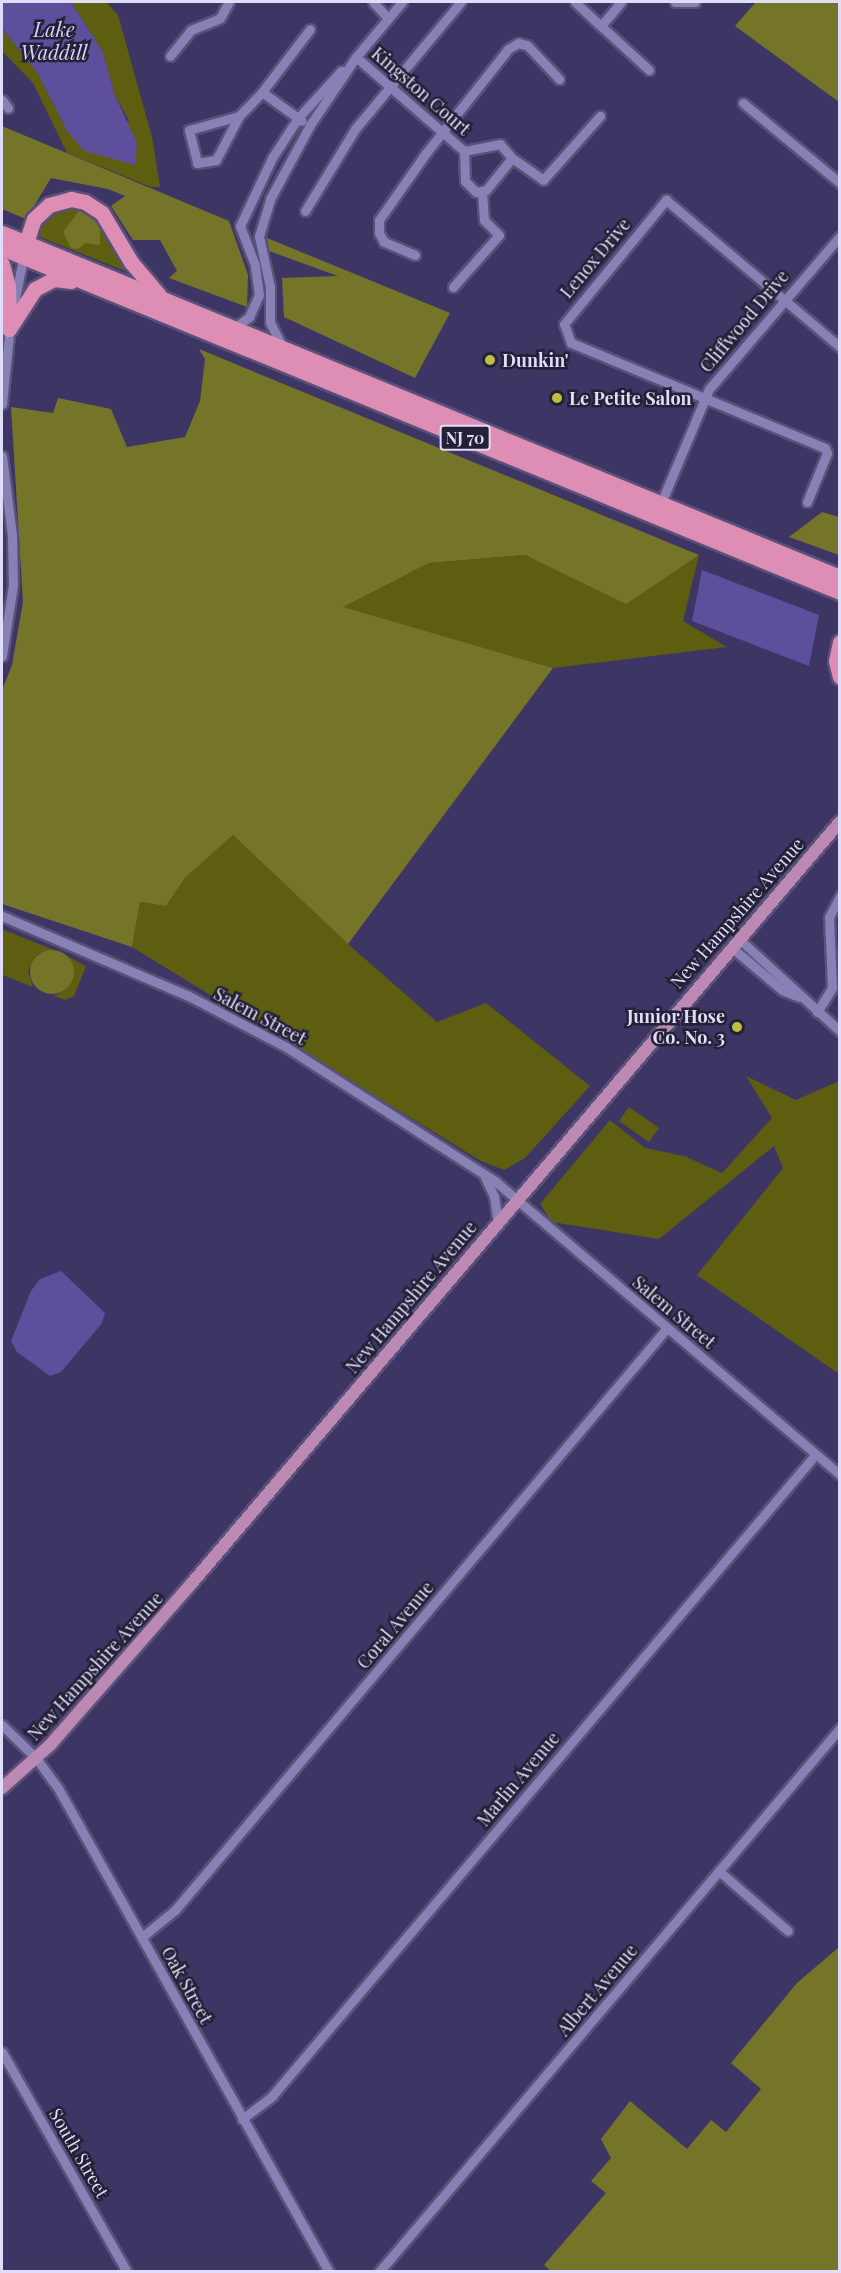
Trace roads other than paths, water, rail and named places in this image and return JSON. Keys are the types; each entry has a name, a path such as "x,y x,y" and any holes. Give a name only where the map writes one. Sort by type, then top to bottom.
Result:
{"highway":[{"path":"25,250 34,219 49,205 71,199 85,202 102,213 135,268 162,299"},
{"name":"NJ 70","path":"2,233 25,250 91,285 840,592"},
{"name":"NJ 70","path":"2,248 25,250 162,299 840,577"},
{"path":"2,264 8,286 9,329"},
{"path":"9,329 30,293 44,282 63,280 91,285"},
{"path":"840,642 836,661 840,677"}],"main road":[{"name":"New Hampshire Avenue","path":"2,1788 36,1758 192,1583 734,943 838,826"}],"street":[{"path":"170,56 191,30 220,18 229,2"},
{"path":"373,2 388,18"},
{"path":"234,328 249,316 259,295 255,265 240,226 272,158 298,118 356,57 402,2"},
{"path":"305,211 355,129 461,2"},
{"path":"575,2 649,70"},
{"path":"601,26 621,2"},
{"path":"675,2 694,2"},
{"path":"239,116 189,130 197,163 216,160 239,116 262,92 310,29"},
{"path":"415,255 384,243 379,233 379,220 443,131 508,49 518,43 527,45 559,79"},
{"path":"283,348 270,322 270,286 259,236 270,199 309,125 356,57"},
{"name":"Kingston Court","path":"356,57 391,85 464,151 465,181 469,188 482,192"},
{"path":"262,92 309,125"},
{"path":"2,100 8,108"},
{"path":"743,103 840,183"},
{"path":"453,287 499,235 484,220 482,192 512,158 543,180 600,117"},
{"name":"Kingston Court","path":"464,151 500,144 512,158"},
{"name":"Lenox Drive","path":"807,502 827,453 825,448 705,396 571,343 564,333 565,320 666,200 840,347"},
{"name":"Cliffwood Drive","path":"661,504 705,396 783,299 840,236"},
{"path":"2,404 9,329 25,250"},
{"path":"2,456 12,535 13,585 2,656"},
{"path":"818,1012 832,988 829,917 840,896"},
{"name":"Salem Street","path":"2,916 189,996 286,1047 518,1199 840,1475"},
{"path":"734,943 789,982 799,997 840,1031"},
{"path":"485,1177 494,1196 498,1222"},
{"name":"Coral Avenue","path":"142,1937 175,1910 668,1328"},
{"name":"Marlin Avenue","path":"242,2120 280,2087 815,1455"},
{"name":"Oak Street","path":"2,1725 36,1758 58,1788 242,2120 329,2271"},
{"name":"Albert Avenue","path":"379,2271 840,1728"},
{"path":"719,1871 788,1931"},
{"name":"South Street","path":"2,2052 127,2271"}],"water":[{"name":"Lake Waddill","path":"2,2 71,2 103,52 114,93 137,143 135,165 84,151 67,131 37,72 2,28"},
{"path":"702,570 819,615 809,666 692,621"},
{"path":"61,1271 105,1313 102,1323 61,1372 50,1376 17,1352 11,1341 31,1291 40,1279"}],"place":[{"name":"Dunkin'","path":"490,360"},
{"name":"Le Petite Salon","path":"557,398"},
{"name":"Junior Hose Co. No. 3","path":"737,1027"}]}
